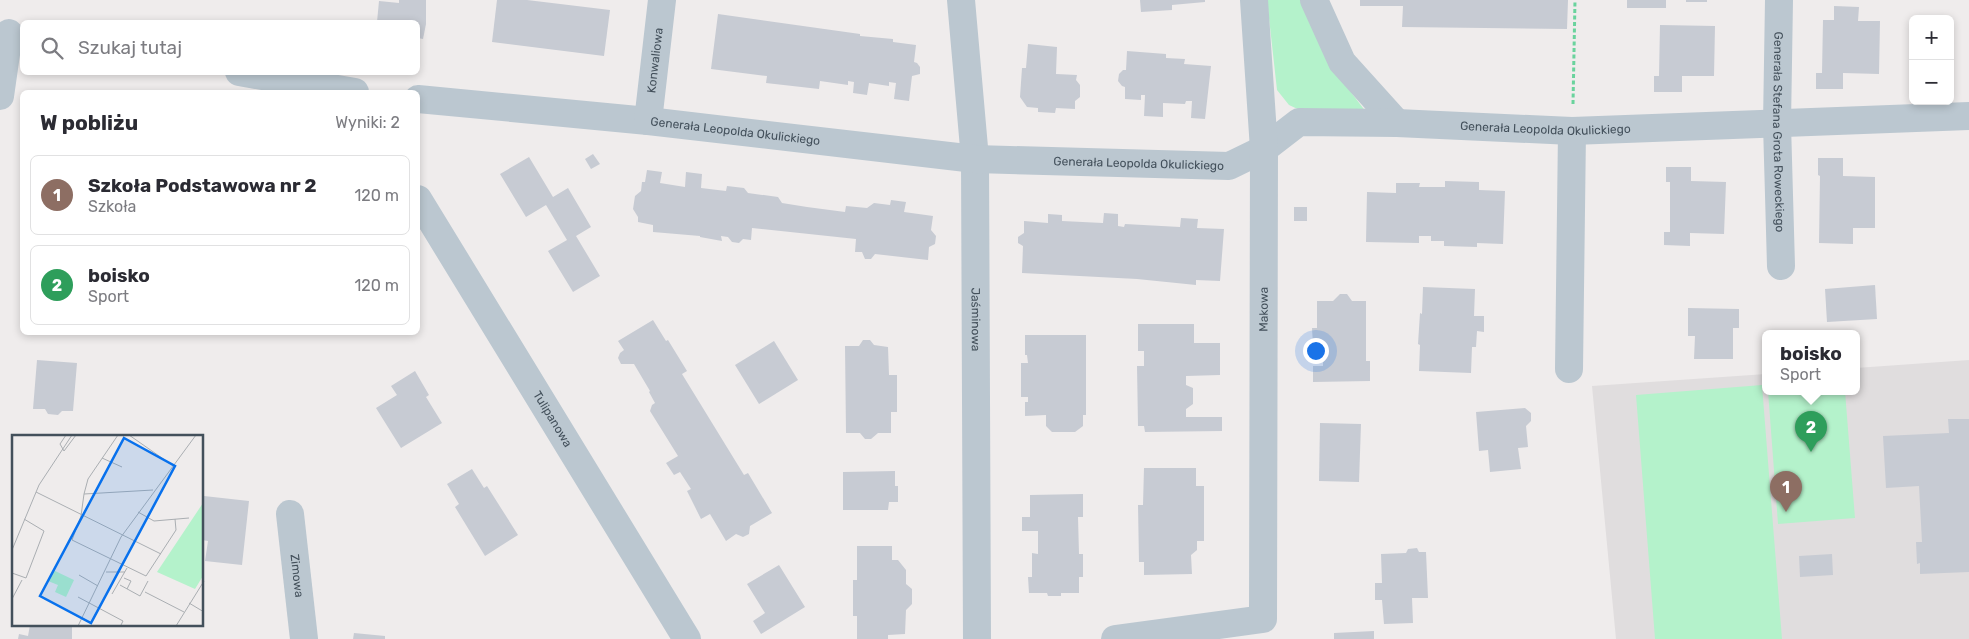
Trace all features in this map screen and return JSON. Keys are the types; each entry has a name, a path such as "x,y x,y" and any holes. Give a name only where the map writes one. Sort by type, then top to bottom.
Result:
{"street":[{"name":"Konwaliowa","path":"648,121 662,0"},
{"name":"Jaśminowa","path":"962,0 975,159 977,639"},
{"name":"Makowa","path":"1115,639 1263,619 1264,148 1254,0"},
{"path":"1314,0 1342,62 1397,123"},
{"name":"Generała Stefana Grota Roweckiego","path":"1779,0 1777,124 1781,266"},
{"path":"0,96 10,33"},
{"path":"255,75 342,90"},
{"name":"Generała Leopolda Okulickiego","path":"420,99 648,121 975,159 1229,166 1264,148 1299,122 1397,123 1572,131 1969,116"},
{"path":"1569,368 1572,131"},
{"name":"Tulipanowa","path":"420,202 687,639"},
{"name":"Zimowa","path":"290,514 304,639"}],"path":[{"path":"1572,131 1575,0"}],"shaded area":[{"path":"1969,360 1969,639 1616,639 1592,386 1762,374 1762,395 1860,395 1860,368"}],"green space":[{"path":"1267,0 1301,0 1328,62 1366,112 1304,112 1289,105 1277,90"},
{"path":"1762,385 1782,639 1655,639 1636,395"},
{"path":"1768,395 1845,395 1855,518 1778,524"}],"building":[{"path":"399,0 426,0 426,24 423,39 420,38 420,20 377,20 379,1 399,3"},
{"path":"497,0 527,0 610,10 604,56 492,42"},
{"path":"1140,0 1205,0 1205,2 1172,5 1172,10 1141,12"},
{"path":"1360,0 1568,0 1567,29 1402,27 1403,6 1360,6"},
{"path":"1627,0 1666,0 1666,8 1627,8"},
{"path":"1686,0 1707,0 1707,2 1686,2"},
{"path":"1834,6 1859,7 1858,21 1880,21 1879,74 1843,73 1843,89 1816,89 1816,73 1822,73 1823,20 1834,20"},
{"path":"718,14 860,34 860,36 893,39 893,42 916,45 914,62 920,67 920,74 912,76 909,101 894,99 896,83 889,82 889,86 869,83 867,95 853,93 854,82 848,81 848,85 820,81 819,89 766,83 767,76 711,69"},
{"path":"1660,25 1715,26 1714,76 1682,76 1682,92 1654,92 1654,76 1659,76"},
{"path":"1028,44 1057,47 1056,74 1077,75 1076,80 1080,85 1080,97 1075,101 1075,109 1056,108 1055,113 1038,112 1038,108 1027,107 1020,97 1022,68 1026,68"},
{"path":"1127,51 1166,54 1166,58 1185,59 1184,64 1211,66 1205,119 1191,118 1192,101 1186,101 1185,104 1163,103 1163,117 1144,116 1145,95 1141,95 1141,100 1125,99 1125,87 1118,81 1119,74 1126,70"},
{"path":"593,154 600,164 591,169 585,159"},
{"path":"529,157 553,197 568,188 591,227 576,236 600,276 573,292 548,251 567,240 546,205 526,217 500,174"},
{"path":"1818,158 1843,158 1843,176 1875,177 1875,228 1853,228 1853,244 1819,243 1820,176 1818,175"},
{"path":"1666,167 1691,167 1691,181 1726,182 1724,234 1690,233 1690,246 1664,245 1664,232 1670,232 1670,182 1666,182"},
{"path":"647,170 662,172 660,183 685,187 686,172 702,174 701,188 726,191 727,186 744,188 748,193 778,197 782,203 845,212 846,206 867,208 874,203 890,205 891,200 906,202 904,212 933,216 931,230 936,236 935,244 929,247 928,260 875,254 871,259 865,259 862,252 855,252 856,239 752,228 751,240 743,239 739,243 732,242 728,237 721,236 722,241 700,236 653,232 653,225 638,222 638,217 633,209 635,196 641,191 642,182 645,182"},
{"path":"1445,181 1479,182 1479,190 1505,191 1503,244 1477,243 1477,247 1444,246 1444,241 1431,241 1431,236 1419,236 1419,243 1366,242 1367,192 1396,193 1396,183 1420,183 1419,187 1445,187"},
{"path":"1294,207 1307,207 1307,221 1294,221"},
{"path":"1104,213 1118,214 1118,226 1124,227 1125,224 1180,227 1181,218 1198,219 1197,228 1224,229 1220,281 1196,280 1196,285 1137,279 1022,273 1023,246 1018,243 1018,237 1024,233 1024,221 1048,223 1048,214 1062,215 1062,221 1103,223"},
{"path":"1875,285 1877,319 1827,322 1825,289"},
{"path":"1423,287 1475,289 1474,316 1484,316 1484,332 1477,331 1476,347 1472,347 1471,373 1419,371 1420,345 1418,344"},
{"path":"1340,294 1347,294 1352,301 1366,301 1366,361 1370,361 1370,381 1313,382 1313,366 1323,366 1321,344 1313,345 1312,328 1317,328 1317,301 1333,301"},
{"path":"1688,308 1739,309 1739,328 1733,328 1733,359 1694,359 1695,336 1688,336"},
{"path":"653,320 687,371 682,374 744,475 748,473 772,513 750,526 749,534 743,537 736,534 726,541 710,514 701,519 687,491 691,489 680,472 674,475 666,463 678,456 650,411 655,403 650,391 634,364 621,364 618,358 624,350 618,341"},
{"path":"1138,324 1194,324 1194,343 1220,343 1220,375 1186,376 1186,385 1193,388 1193,404 1186,409 1186,417 1222,417 1222,431 1145,432 1144,426 1138,426 1137,366 1144,366 1144,351 1138,351"},
{"path":"1025,335 1086,335 1086,415 1083,415 1083,426 1075,432 1052,432 1046,426 1046,415 1025,416 1025,402 1028,402 1028,397 1021,397 1021,363 1028,363 1027,355 1025,355"},
{"path":"863,340 870,340 874,345 888,347 889,375 897,375 897,412 891,412 891,433 878,433 871,439 865,439 860,433 846,433 845,346 859,346"},
{"path":"774,341 798,380 759,404 735,365"},
{"path":"37,360 77,363 73,411 62,411 58,415 48,414 45,409 33,409"},
{"path":"415,371 429,395 426,397 442,423 401,448 376,408 397,395 391,386"},
{"path":"1525,408 1531,413 1531,421 1526,426 1528,447 1518,448 1521,469 1490,472 1488,450 1479,451 1476,412"},
{"path":"1948,419 1969,419 1969,572 1920,574 1920,563 1917,564 1916,542 1922,542 1919,486 1886,488 1883,436 1949,433"},
{"path":"1320,423 1361,424 1359,482 1319,481"},
{"path":"1144,468 1196,468 1196,486 1204,486 1204,541 1197,541 1197,550 1191,555 1192,574 1144,575 1144,562 1139,562 1138,505 1143,505"},
{"path":"472,469 484,488 487,486 518,535 485,556 455,507 459,504 447,484"},
{"path":"895,471 895,486 898,486 898,502 889,502 888,510 843,510 843,472"},
{"path":"1083,494 1083,517 1078,517 1079,554 1083,554 1083,577 1079,577 1079,593 1061,593 1061,596 1048,596 1047,593 1029,593 1028,577 1032,577 1032,553 1038,554 1038,531 1022,531 1022,517 1030,517 1030,495"},
{"path":"204,496 249,501 242,565 205,561 208,541 204,540"},
{"path":"857,546 892,546 892,560 898,560 906,570 906,584 912,589 912,604 906,610 905,634 888,635 888,639 857,639 857,616 853,616 853,580 857,580"},
{"path":"1417,548 1419,552 1426,552 1428,598 1412,598 1413,623 1384,624 1382,600 1375,600 1375,583 1382,583 1381,554 1406,553 1408,549"},
{"path":"1832,554 1833,575 1800,577 1799,556"},
{"path":"779,565 805,607 761,634 753,621 765,613 747,584"},
{"path":"30,626 72,626 72,639 18,639 19,634 28,636"},
{"path":"1374,631 1374,639 1334,639 1334,633"},
{"path":"354,633 385,636 385,639 353,639"}],"place":[{"name":"boisko","path":"1811,452"},
{"name":"Szkoła Podstawowa nr 2","path":"1786,512"}]}
